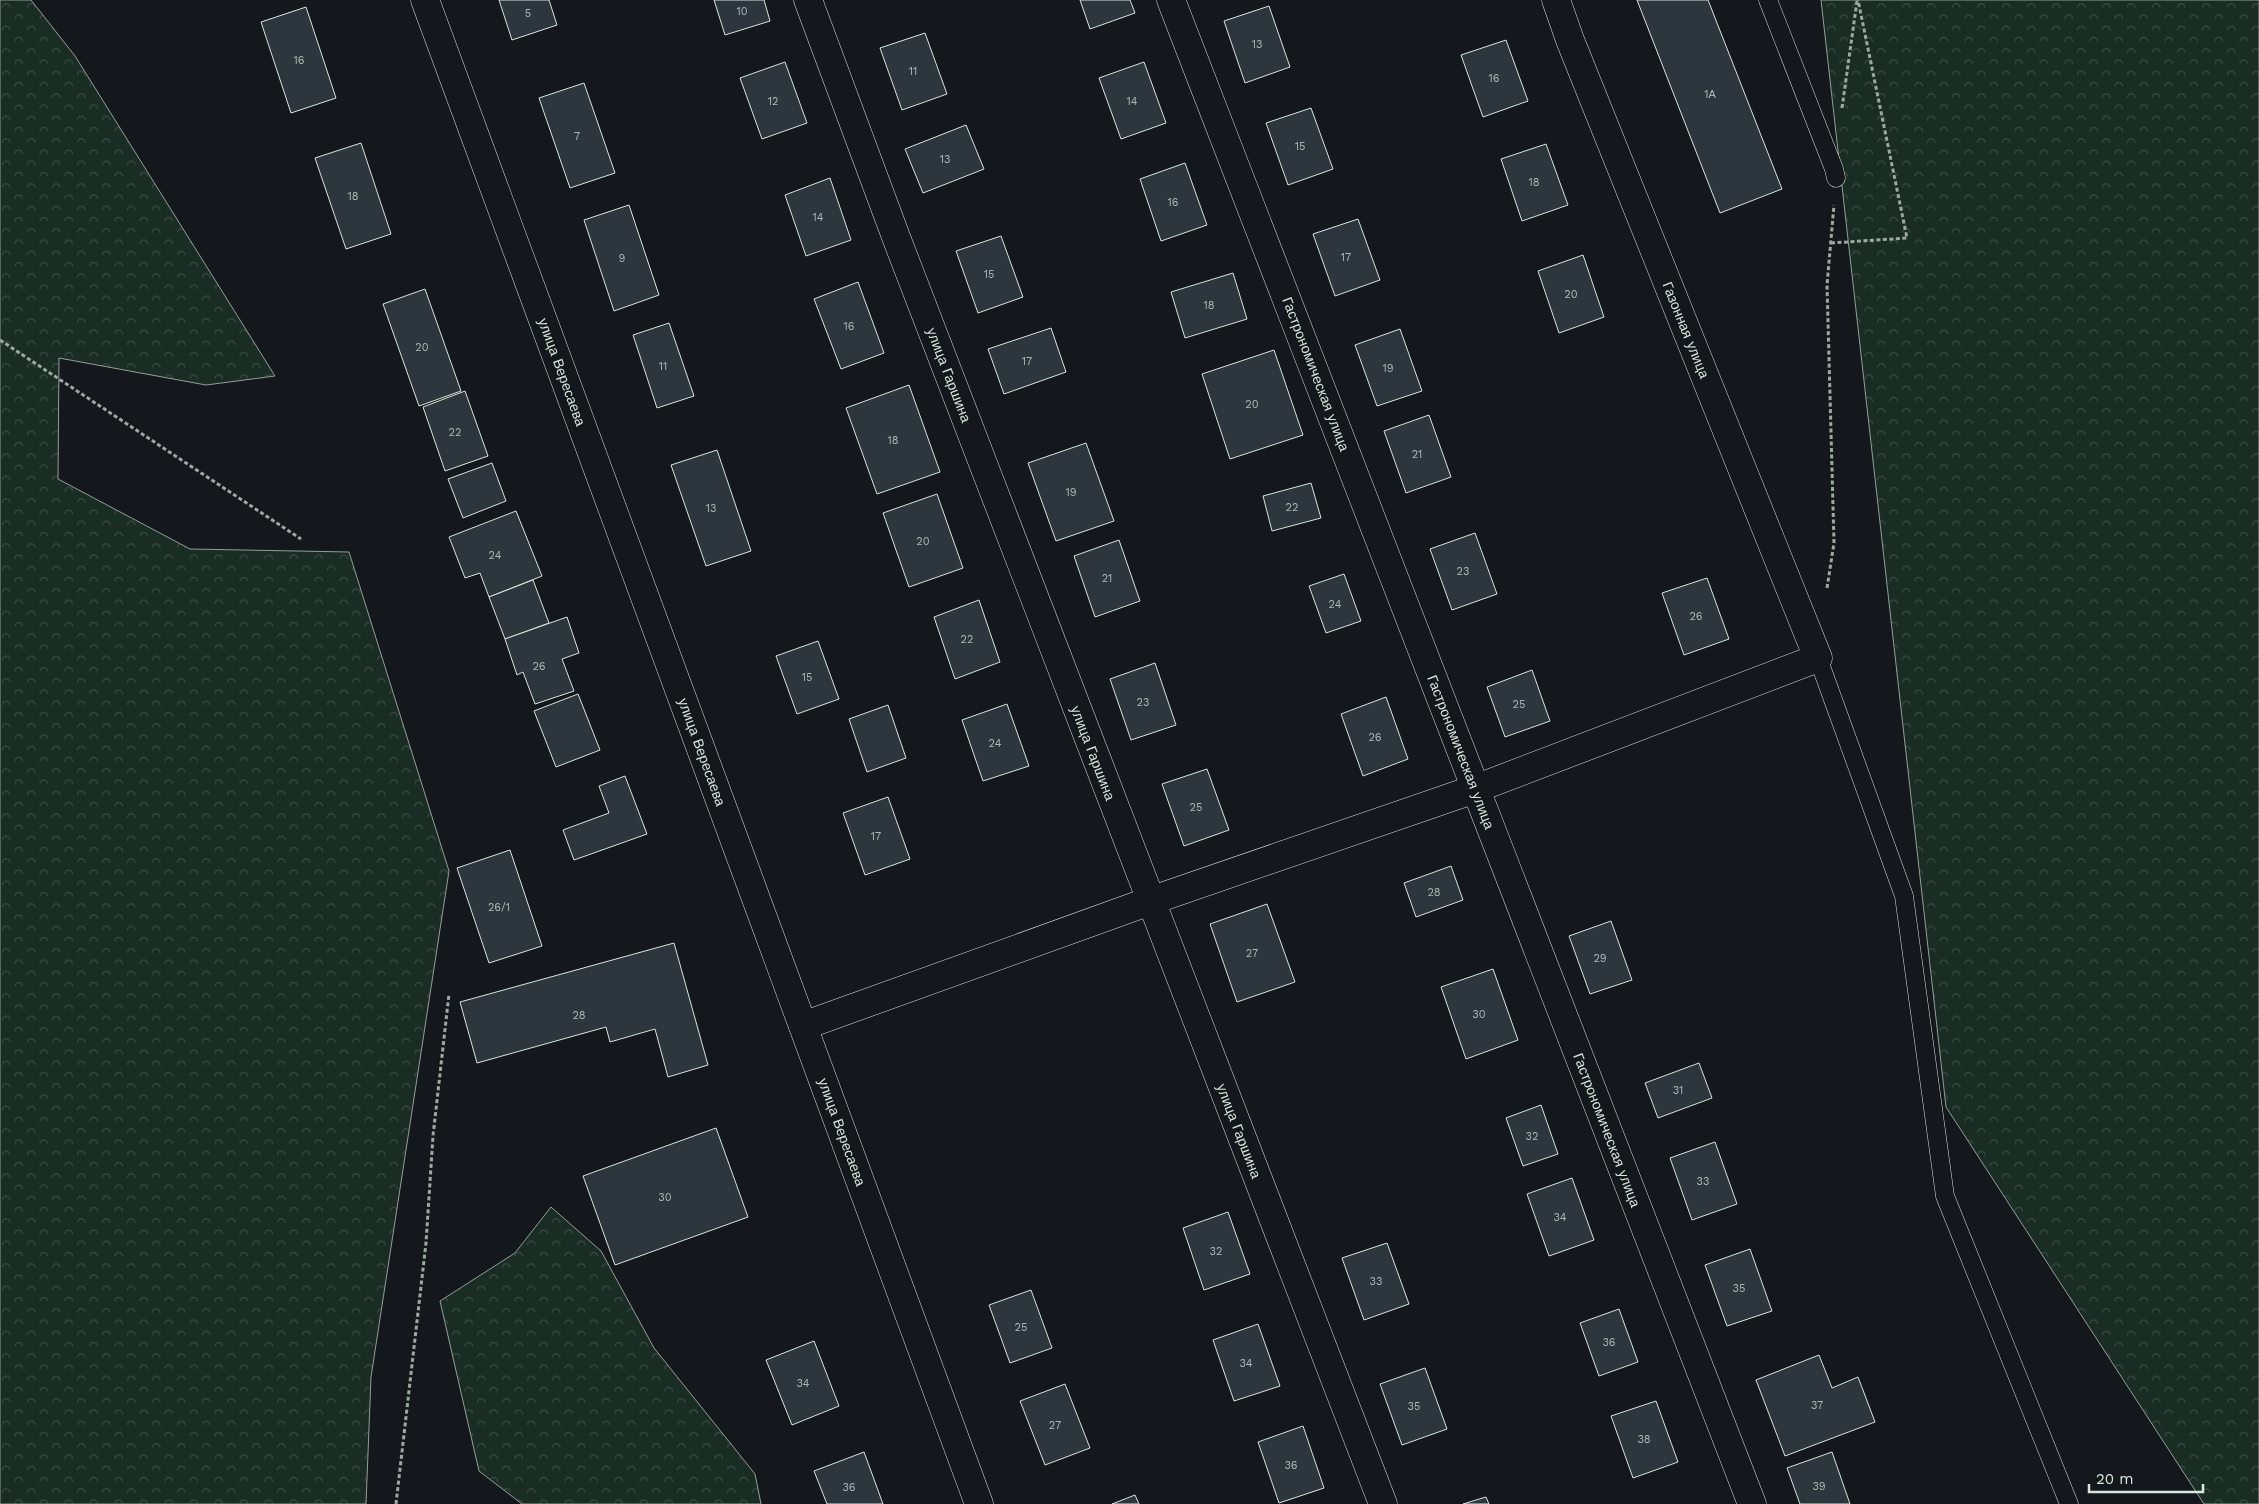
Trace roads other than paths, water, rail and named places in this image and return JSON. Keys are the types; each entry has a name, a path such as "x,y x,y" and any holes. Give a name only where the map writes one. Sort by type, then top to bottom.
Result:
{"street":[{"name":"улица Вересаева","path":"425,0 979,1504"},
{"name":"улица Гаршина","path":"808,0 896,238 1383,1504"},
{"name":"Гастрономическая улица","path":"1171,0 1752,1504"},
{"name":"Газонная улица","path":"1556,0 1570,40 1818,658"},
{"path":"803,1026 1150,901 1475,790 1818,658"}],"lane":[{"path":"1768,0 1836,178"},
{"path":"1818,658 1904,896 1945,1196 2069,1504"}]}
